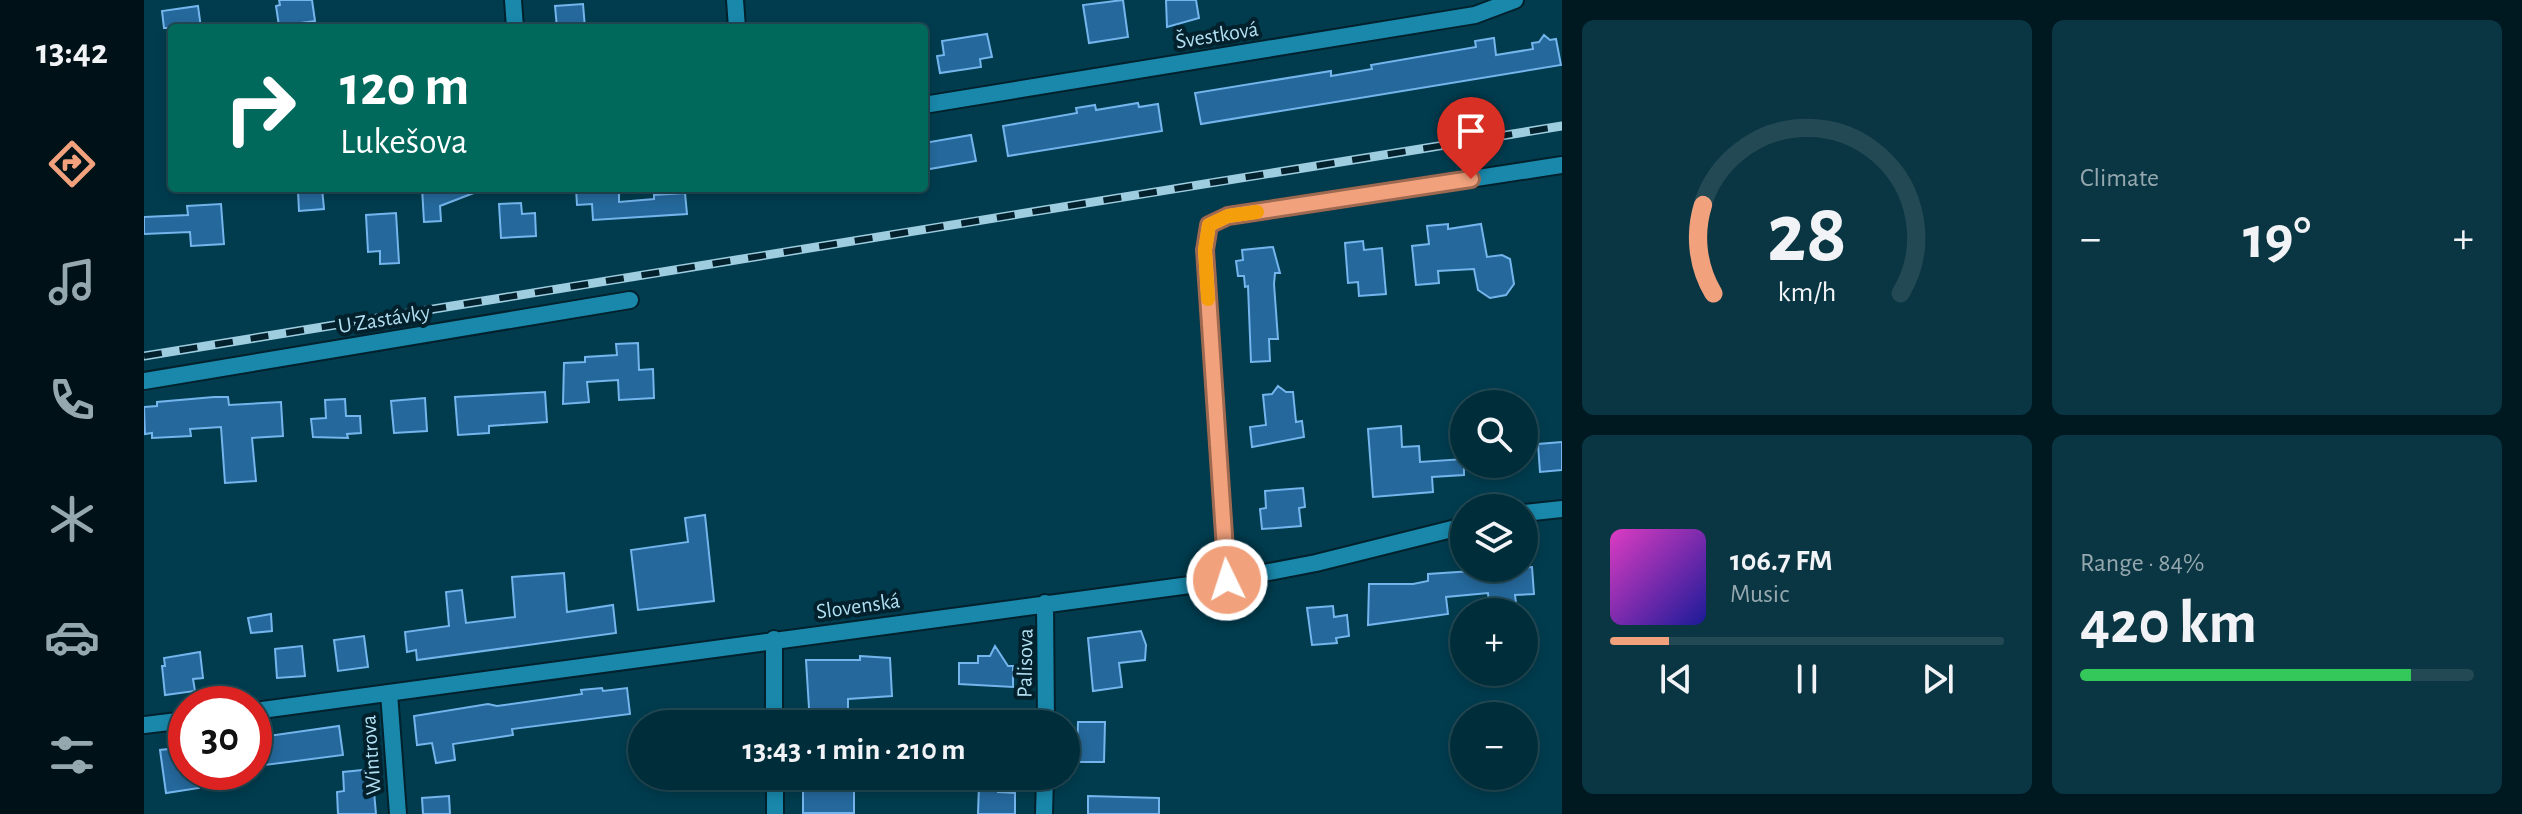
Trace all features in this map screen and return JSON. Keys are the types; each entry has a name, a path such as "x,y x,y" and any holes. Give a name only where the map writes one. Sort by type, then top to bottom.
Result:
{"street":[{"path":"513,0 515,24"},
{"path":"735,0 737,24"},
{"name":"Švestková","path":"928,104 1475,15 1515,0"},
{"path":"1227,580 1205,250 1209,225 1228,216 1562,165"},
{"name":"U Zastávky","path":"144,381 630,300"},
{"path":"1538,512 1562,509"},
{"name":"Slovenská","path":"272,709 1227,580 1316,563 1450,530"},
{"name":"Palisova","path":"1045,603 1046,710"},
{"path":"774,639 774,710"},
{"name":"Wintrova","path":"389,693 398,814"},
{"path":"144,725 168,722"},
{"path":"775,790 775,814"},
{"path":"1044,814 1045,790"}],"building":[{"path":"279,0 312,0 315,21 279,24 276,6 280,5"},
{"path":"1123,0 1128,37 1089,43 1083,5"},
{"path":"1166,0 1196,0 1199,18 1167,27"},
{"path":"583,4 585,24 557,24 555,6"},
{"path":"198,6 200,24 168,24 168,28 164,28 162,11"},
{"path":"987,34 992,57 980,59 981,67 940,73 937,56 944,55 942,41"},
{"path":"1544,35 1550,40 1556,39 1561,65 1201,124 1195,93 1331,71 1331,76 1372,69 1371,65 1476,47 1475,41 1494,38 1496,55 1533,49 1532,43 1539,42"},
{"path":"1138,103 1139,107 1158,104 1162,131 1008,156 1003,126 1077,113 1076,108 1095,105 1096,110"},
{"path":"971,135 976,161 928,169 928,142"},
{"path":"298,192 322,192 324,209 299,211"},
{"path":"422,192 476,192 440,206 441,221 424,222"},
{"path":"576,192 619,192 619,202 685,193 687,214 593,220 592,204 577,205"},
{"path":"521,203 522,214 535,213 536,236 501,238 499,204"},
{"path":"221,204 224,244 191,246 190,232 144,234 144,217 188,215 187,206"},
{"path":"396,213 399,263 380,264 380,251 368,252 366,215"},
{"path":"1448,224 1448,229 1481,224 1487,257 1502,255 1510,259 1514,284 1506,295 1490,298 1478,290 1474,269 1438,271 1439,283 1416,285 1412,246 1429,244 1427,226"},
{"path":"1363,241 1364,250 1382,248 1386,294 1359,296 1358,282 1348,283 1345,243"},
{"path":"1273,247 1280,273 1275,273 1274,284 1278,339 1269,339 1270,361 1251,362 1248,286 1245,287 1244,276 1238,276 1236,261 1243,260 1242,250"},
{"path":"638,343 639,370 653,369 654,398 619,400 618,380 587,382 589,402 563,404 564,363 585,362 585,357 617,355 616,344"},
{"path":"1278,386 1286,392 1293,392 1296,422 1302,421 1304,437 1252,447 1250,427 1266,425 1263,395 1272,394"},
{"path":"545,392 547,422 489,426 489,433 458,435 455,397"},
{"path":"228,397 229,405 281,402 283,436 252,438 256,481 225,483 221,427 190,429 191,436 152,438 152,433 145,434 144,407 157,406 157,402"},
{"path":"425,398 427,431 394,433 391,401"},
{"path":"345,399 346,416 360,416 361,433 347,434 348,438 313,437 311,419 326,418 325,400"},
{"path":"1401,426 1402,447 1419,446 1420,462 1450,460 1450,476 1432,477 1433,492 1373,497 1368,429"},
{"path":"1562,442 1562,470 1540,472 1538,444"},
{"path":"1303,488 1305,507 1299,508 1301,526 1262,529 1260,509 1266,508 1265,491"},
{"path":"705,515 714,601 638,610 631,550 688,542 685,518"},
{"path":"564,573 567,612 613,605 616,633 417,660 416,650 407,652 405,632 449,626 446,592 462,590 466,623 515,617 512,577"},
{"path":"1450,573 1450,582 1533,582 1534,594 1515,595 1515,598 1488,598 1488,593 1446,597 1448,614 1368,625 1369,584 1413,584 1428,581 1428,574"},
{"path":"1333,606 1334,617 1347,615 1349,636 1336,638 1337,643 1312,645 1307,608"},
{"path":"271,614 272,631 251,633 248,618"},
{"path":"1141,631 1146,645 1145,660 1119,663 1122,687 1093,691 1088,638"},
{"path":"364,636 368,667 338,671 334,640"},
{"path":"302,646 305,676 277,678 275,649"},
{"path":"995,646 1008,666 1013,666 1013,687 959,684 959,663 978,663 978,656 990,656"},
{"path":"200,652 203,678 193,679 194,686 168,686 168,695 165,695 164,658"},
{"path":"860,656 890,658 892,696 848,699 848,710 809,710 806,660 860,660"},
{"path":"627,688 628,714 512,729 513,735 453,744 455,760 436,763 432,743 417,745 414,716 582,694 581,690"},
{"path":"1080,722 1105,722 1104,762 1080,762"},
{"path":"339,726 343,755 272,764 272,735"},
{"path":"168,749 168,790 186,790 166,793 160,750"},
{"path":"372,769 376,814 338,814 337,792 344,791 343,772"},
{"path":"803,790 854,790 854,813 803,813"},
{"path":"979,790 1015,793 1015,814 978,814"},
{"path":"449,796 450,814 423,814 422,798"},
{"path":"1088,796 1159,798 1159,814 1088,814"}],"railway":[{"path":"144,356 1562,126"}],"slow traffic":[{"path":"1208,299 1205,250 1209,225 1228,216 1257,212"}],"route":[{"path":"1227,580 1205,250 1209,225 1228,216 1471,179"}]}
